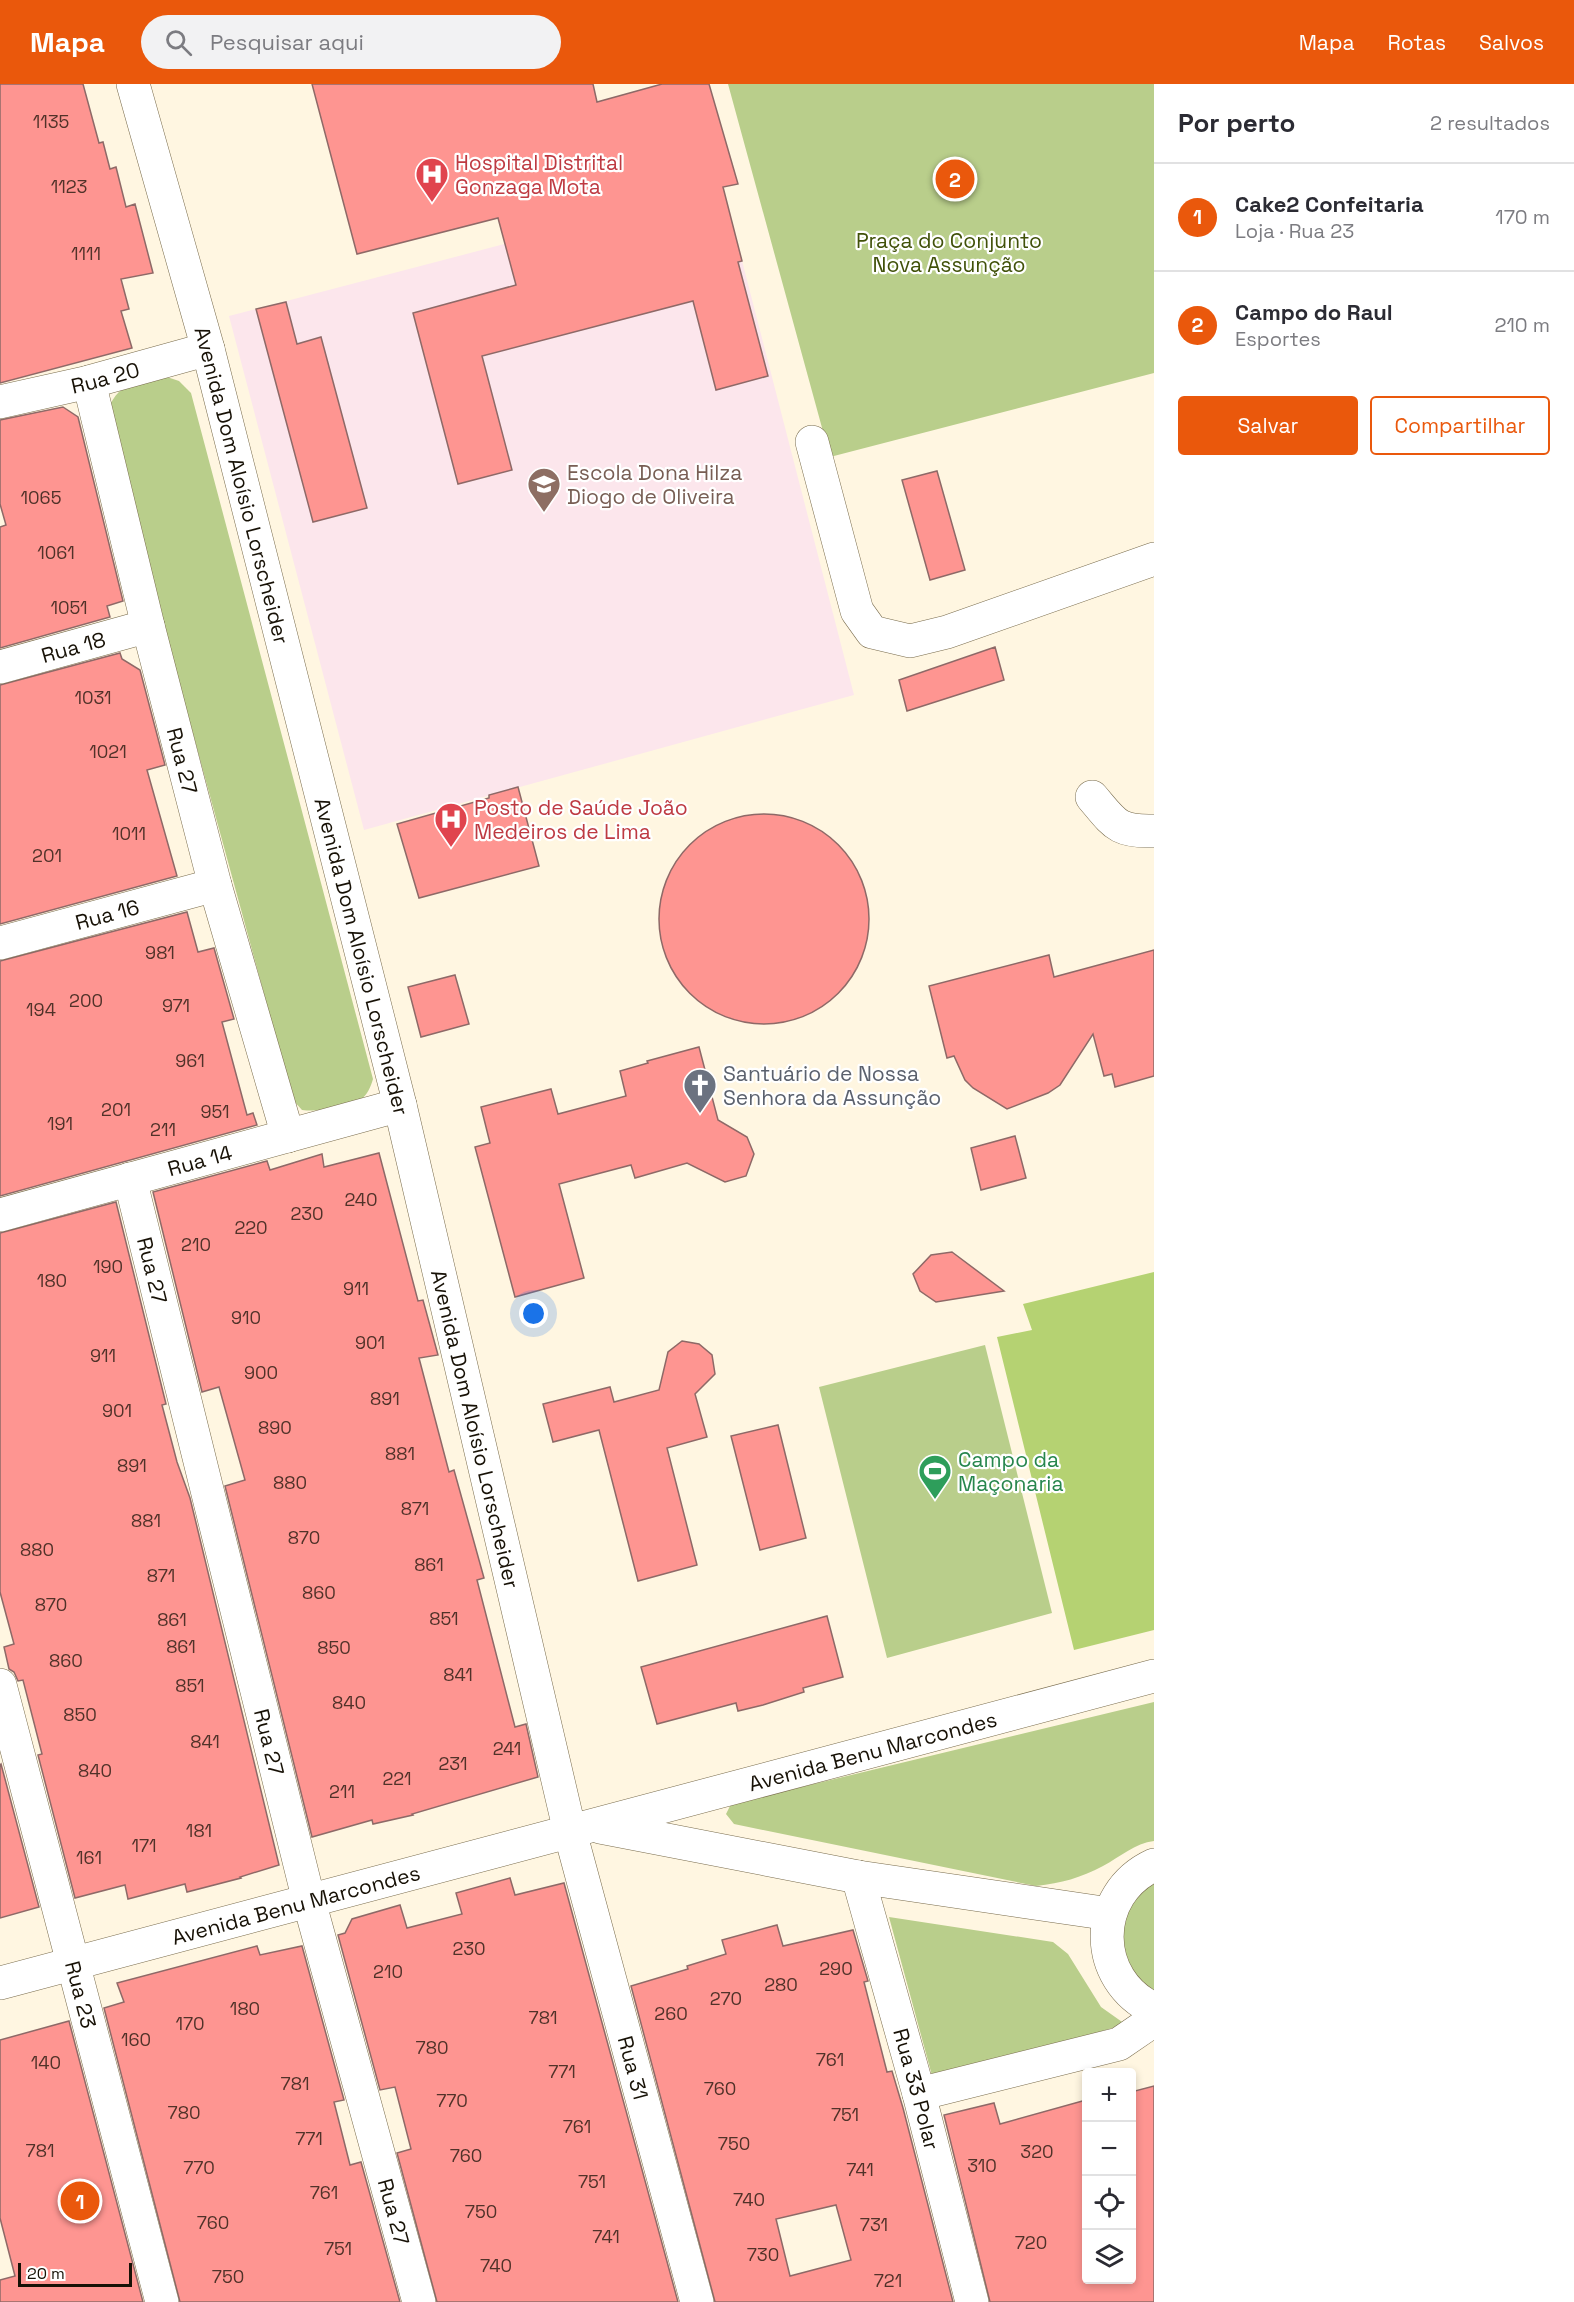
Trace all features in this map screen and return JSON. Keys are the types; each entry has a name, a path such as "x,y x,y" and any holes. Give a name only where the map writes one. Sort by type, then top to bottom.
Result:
{"street":[{"name":"Avenida Dom Aloísio Lorscheider","path":"133,84 208,349 581,1828"},
{"name":"Rua 20","path":"0,402 89,382 208,349"},
{"name":"Rua 27","path":"89,382 148,626 215,885 288,1136"},
{"path":"812,442 857,611 872,632 910,641 947,632 1154,559"},
{"name":"Rua 18","path":"0,667 148,626"},
{"path":"1092,797 1112,821 1130,831 1154,831"},
{"name":"Rua 16","path":"0,943 215,885"},
{"name":"Rua 14","path":"0,1215 400,1105"},
{"name":"Rua 27","path":"130,1179 309,1901 419,2302"},
{"name":"Avenida Benu Marcondes","path":"0,1983 1154,1676"},
{"name":"Rua 23","path":"0,1685 162,2302"},
{"name":"Avenida Benu Marcondes","path":"581,1828 858,1877 1110,1914"},
{"name":"Rua 31","path":"581,1828 697,2302"},
{"path":"1154,1865 1142,1870 1122,1890 1110,1914 1106,1939 1110,1964 1122,1986 1141,2003 1154,2009"},
{"name":"Rua 33 Polar","path":"858,1877 919,2094 972,2302"},
{"path":"919,2094 1119,2044 1154,2020"}],"shaded area":[{"name":"Escola Dona Hilza Diogo de Oliveira","path":"723,187 854,695 364,830 229,316"}],"green space":[{"name":"Praça do Conjunto Nova Assunção","path":"728,84 1154,84 1154,373 830,457"},
{"path":"167,377 179,381 191,393 373,1079 362,1098 339,1107 302,1110 293,1100 106,415 116,396 129,385"},
{"path":"1154,1272 1154,1630 1074,1650 997,1337 1032,1330 1023,1304"},
{"name":"Campo da Maçonaria","path":"985,1345 1052,1613 887,1658 819,1387"},
{"path":"1154,1702 1154,1841 1134,1847 1095,1870 1063,1882 1036,1886 734,1824 726,1814 731,1804"},
{"path":"1154,1879 1154,1992 1137,1979 1126,1960 1121,1940 1131,1899"},
{"path":"889,1917 1053,1942 1068,1954 1101,2007 1125,2024 934,2083"}],"building":[{"path":"0,84 83,84 99,143 103,142 110,169 116,167 126,207 135,204 153,273 121,279 129,309 121,311 132,348 0,383"},
{"path":"312,84 593,84 597,102 662,84 709,84 738,184 723,187 742,261 738,262 768,376 716,390 693,301 482,356 512,470 458,484 413,313 516,285 498,218 357,254"},
{"path":"286,302 297,344 321,337 367,508 313,522 256,309"},
{"path":"63,407 78,417 123,601 107,606 110,617 0,648 0,527 6,525 0,504 0,420"},
{"path":"937,471 965,570 930,580 902,480"},
{"path":"995,647 1004,680 907,711 899,680"},
{"path":"120,653 122,659 140,670 165,765 147,770 177,876 0,924 0,685"},
{"name":"Posto de Saúde João Medeiros de Lima","path":"518,787 539,866 419,898 397,824 489,798 489,795"},
{"path":"764,814 784,816 804,822 822,832 838,845 851,861 861,879 867,899 869,919 867,939 861,959 851,977 838,993 822,1006 804,1016 784,1022 764,1024 744,1022 724,1016 706,1006 690,993 677,977 667,959 661,939 659,919 661,899 667,879 677,861 690,845 706,832 724,822 744,816"},
{"path":"187,912 198,952 214,948 234,1019 222,1022 247,1115 253,1113 257,1125 0,1196 0,961"},
{"path":"1154,950 1154,1076 1115,1087 1112,1074 1104,1076 1093,1034 1060,1085 1048,1093 1007,1109 973,1088 965,1080 954,1056 947,1058 929,986 1049,955 1054,977"},
{"path":"455,975 469,1024 421,1037 408,987"},
{"path":"699,1047 718,1120 747,1137 754,1154 746,1176 725,1182 687,1163 635,1178 631,1165 559,1184 584,1278 515,1297 475,1147 490,1143 481,1107 551,1089 558,1114 626,1096 620,1071"},
{"path":"1015,1136 1026,1178 981,1190 971,1148"},
{"path":"379,1153 418,1301 423,1300 438,1355 419,1358 449,1472 454,1470 484,1578 477,1580 515,1727 526,1724 538,1777 413,1815 373,1824 372,1820 312,1837 225,1486 245,1480 219,1387 202,1392 153,1192 267,1161 270,1170 322,1154 324,1167"},
{"path":"116,1202 166,1404 162,1405 177,1462 190,1498 279,1865 187,1892 185,1884 128,1899 125,1885 75,1898 38,1755 42,1754 23,1680 18,1681 14,1672 9,1669 4,1647 14,1644 0,1592 0,1233"},
{"path":"952,1252 1004,1291 936,1302 920,1291 913,1274 931,1255"},
{"path":"682,1341 699,1344 712,1355 715,1374 695,1394 707,1437 667,1448 697,1565 638,1581 599,1430 553,1442 543,1404 610,1387 614,1402 659,1390 668,1352"},
{"path":"778,1425 806,1538 760,1550 731,1436"},
{"path":"827,1616 843,1677 803,1688 804,1692 763,1705 738,1711 736,1703 657,1724 641,1667"},
{"path":"0,1765 39,1907 0,1918"},
{"path":"510,1878 515,1895 564,1883 678,2302 437,2302 397,2153 411,2149 395,2087 380,2090 338,1935 345,1933 352,1919 400,1905 407,1928 462,1914 456,1893"},
{"path":"777,1925 783,1946 853,1930 868,1981 864,1982 887,2072 892,2071 903,2108 953,2302 715,2302 631,1986 688,1969 687,1966 726,1954 722,1940","holes":["836,2205 851,2260 790,2276 776,2219"]},
{"path":"257,1946 260,1955 302,1946 344,2100 334,2102 350,2165 361,2162 400,2302 180,2302 104,2008 124,2002 117,1983"},
{"path":"69,2021 143,2302 0,2302 0,2280 15,2276 0,2218 0,2040"},
{"path":"1154,2086 1154,2302 990,2302 944,2115 994,2103 1000,2124 1082,2101 1082,2284 1136,2284 1136,2091"}],"place":[{"name":"Campo do Raul","path":"955,179"},
{"name":"Hospital Distrital Gonzaga Mota","path":"432,203"},
{"name":"Escola Dona Hilza Diogo de Oliveira","path":"544,513"},
{"name":"Posto de Saúde João Medeiros de Lima","path":"451,848"},
{"name":"Santuário de Nossa Senhora da Assunção","path":"700,1114"},
{"name":"Campo da Maçonaria","path":"935,1500"},
{"name":"Cake2 Confeitaria","path":"80,2201"}]}
